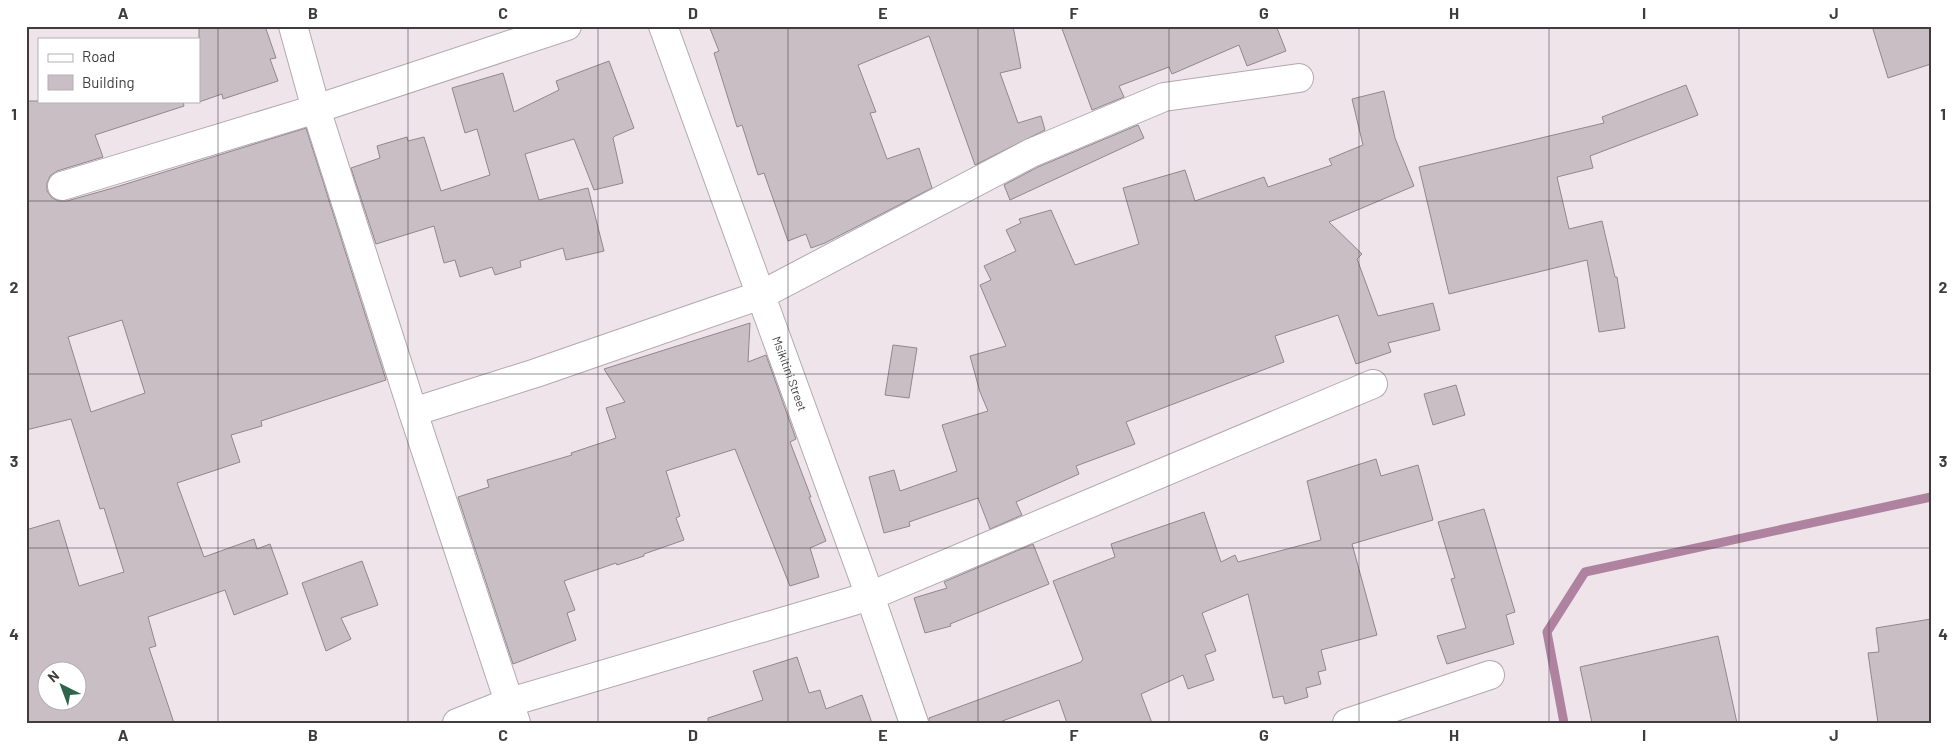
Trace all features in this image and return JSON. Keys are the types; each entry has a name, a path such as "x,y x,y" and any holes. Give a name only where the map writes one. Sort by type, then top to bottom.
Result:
{"street":[{"path":"293,26 316,109 413,412 513,713"},
{"path":"62,186 316,109 567,26"},
{"name":"Msikitini Street","path":"663,26 870,596 914,723"},
{"path":"413,412 536,373 761,295 1031,153 1164,96 1298,78"},
{"path":"457,723 513,713 870,596 1373,384"},
{"path":"1347,723 1490,675"}],"building":[{"path":"199,26 265,26 276,58 270,59 278,81 223,99 222,94 200,102"},
{"path":"709,26 1013,26 1021,68 1000,73 1018,123 1041,116 1045,130 975,165 929,36 858,65 876,112 870,113 887,159 919,148 932,188 825,243 811,248 806,234 788,241 764,173 758,175 742,125 737,127 714,53 719,51"},
{"path":"1061,26 1281,26 1277,28 1286,51 1247,66 1239,45 1172,74 1169,67 1119,86 1124,97 1092,110"},
{"path":"1872,26 1931,26 1931,64 1888,78"},
{"path":"609,61 634,128 613,138 623,183 594,190 574,139 525,154 539,200 588,188 604,251 566,260 563,248 520,261 521,267 495,275 492,267 460,277 455,260 444,263 434,226 376,244 351,168 380,158 377,146 407,137 408,141 424,137 441,191 490,175 477,129 465,133 452,88 503,73 514,112 559,90 556,81"},
{"path":"1686,85 1698,115 1590,156 1593,168 1557,177 1569,229 1602,221 1615,277 1617,277 1625,328 1599,332 1587,260 1449,294 1419,167 1604,123 1602,117"},
{"path":"1384,91 1395,138 1414,186 1329,222 1362,254 1357,259 1378,316 1433,303 1440,330 1388,343 1391,352 1356,364 1338,315 1275,336 1284,362 1126,422 1135,444 1076,466 1079,474 1016,502 1022,515 990,529 978,498 909,522 910,526 884,533 869,477 894,470 900,491 957,471 942,425 988,411 980,392 970,356 1006,346 980,285 991,280 984,266 1016,251 1006,230 1021,223 1019,219 1051,210 1075,265 1139,244 1123,188 1185,170 1195,201 1264,177 1268,187 1332,165 1329,159 1363,145 1352,99"},
{"path":"26,101 183,102 184,106 95,135 103,157 57,171 50,176 47,183 47,191 52,198 59,201 67,201 113,188 306,128 386,380 261,421 262,426 231,435 240,462 177,483 204,557 254,539 257,549 270,544 288,594 234,615 225,590 148,617 156,646 149,648 174,723 26,723 26,530 59,520 79,586 124,572 104,508 100,509 71,419 26,430","holes":["122,320 145,393 91,412 68,337"]},
{"path":"1138,125 1144,138 1010,200 1004,185 1038,167"},
{"path":"750,323 748,362 766,355 796,439 790,442 826,541 810,548 819,577 790,586 735,449 666,471 680,516 676,518 684,540 644,554 644,556 617,565 616,563 564,581 575,610 567,613 576,640 513,664 458,497 489,487 487,480 572,455 571,453 616,438 606,408 625,402 604,369"},
{"path":"893,345 917,348 909,398 885,395"},
{"path":"1456,385 1465,415 1433,425 1424,394"},
{"path":"1376,459 1381,476 1418,465 1433,520 1352,544 1377,635 1321,650 1326,670 1318,672 1321,684 1306,688 1308,697 1285,704 1283,696 1273,698 1248,594 1202,613 1216,651 1205,655 1214,680 1188,689 1183,675 1141,694 1152,723 1067,723 1059,700 997,723 929,723 929,718 1081,662 1083,659 1053,581 1115,557 1111,544 1204,512 1221,562 1235,555 1238,562 1321,540 1307,481"},
{"path":"1484,509 1515,612 1506,615 1514,644 1447,664 1437,636 1466,628 1451,579 1455,578 1438,522"},
{"path":"1033,544 1049,584 950,624 951,626 925,633 914,598 947,588 944,582"},
{"path":"362,561 378,605 341,618 351,639 326,651 302,583"},
{"path":"1931,619 1931,723 1878,723 1868,653 1879,652 1876,628"},
{"path":"1718,636 1737,723 1592,723 1580,667"},
{"path":"797,657 809,693 820,690 826,709 862,695 872,723 708,723 708,718 763,700 753,671"}],"waterway":[{"path":"1564,723 1547,632 1585,572 1931,497"}]}
